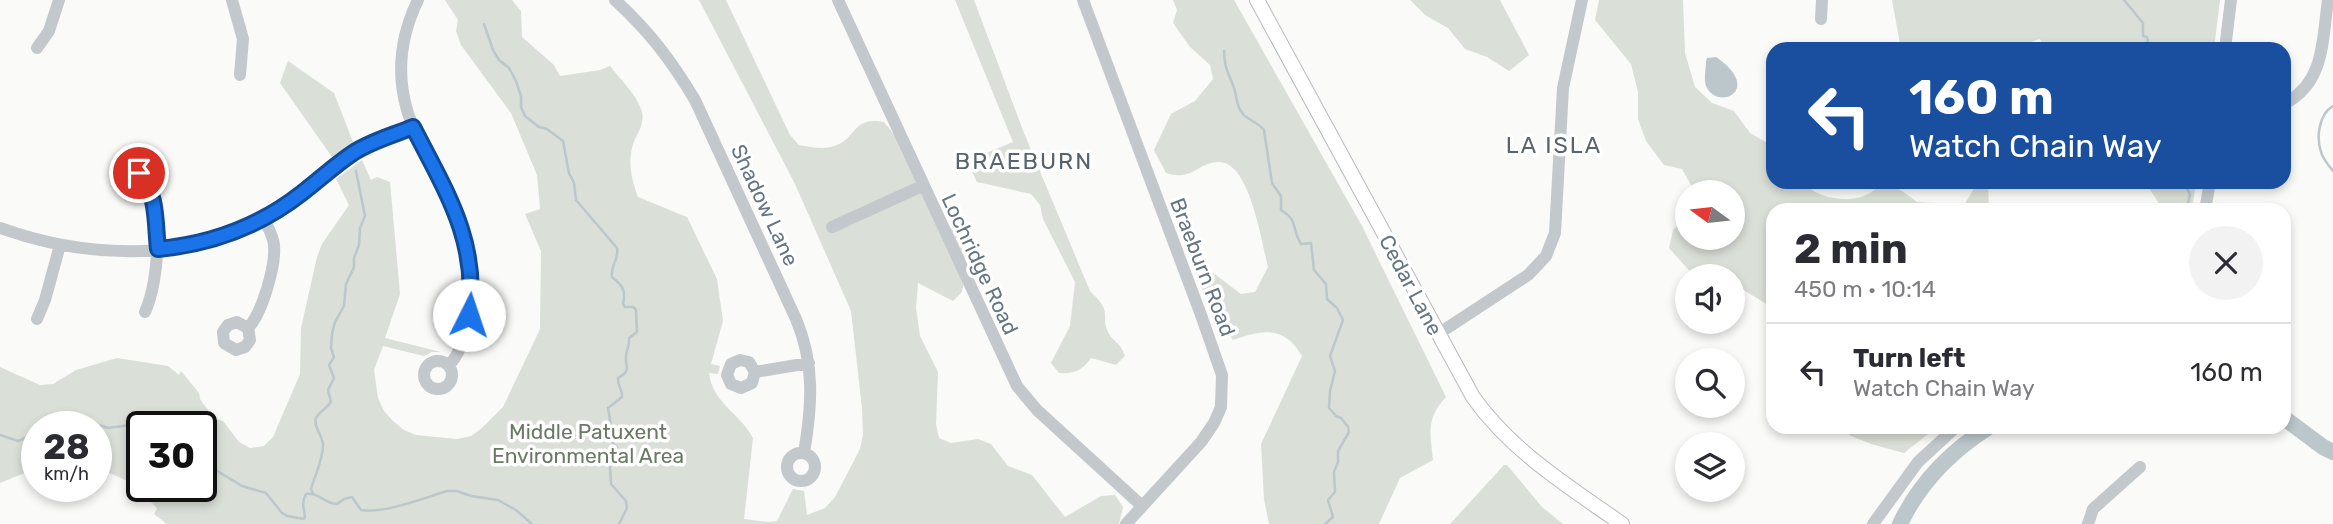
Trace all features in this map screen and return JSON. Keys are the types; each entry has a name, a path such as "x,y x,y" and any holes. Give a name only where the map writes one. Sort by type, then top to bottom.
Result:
{"main road":[{"name":"Cedar Lane","path":"1257,0 1473,397 1499,430 1534,461 1622,524"}],"street":[{"path":"37,48 50,31 59,0"},
{"path":"232,0 243,39 240,75"},
{"path":"418,0 406,31 401,65 403,93 413,127 454,208 465,237 470,263 472,289 469,315 461,346 456,358 449,365"},
{"name":"Shadow Lane","path":"615,0 662,48 695,100 796,319 809,363 811,407 804,453"},
{"name":"Lochridge Road","path":"838,0 1017,387 1037,410 1142,506"},
{"name":"Braeburn Road","path":"1083,0 1222,375 1223,395 1214,424 1201,442 1126,524"},
{"path":"1438,334 1528,275 1541,263 1552,245 1557,219 1563,88 1582,0"},
{"path":"1821,19 1822,0"},
{"path":"2226,42 2231,0"},
{"path":"2291,99 2303,90 2316,71 2328,0"},
{"path":"0,228 60,245 99,250 184,247 264,219 353,153 413,127"},
{"path":"139,173 146,180 152,198 158,249 155,281 145,312"},
{"path":"832,227 922,186"},
{"path":"248,328 259,312 274,256 272,235 264,219"},
{"path":"37,319 60,245"},
{"path":"755,372 809,363"},
{"path":"1873,524 1918,462 1948,434"},
{"path":"2088,524 2093,509 2140,467"}],"green space":[{"name":"Middle Patuxent Environmental Area","path":"445,0 512,0 521,11 522,37 554,65 560,76 610,66 637,100 642,112 642,122 633,143 630,161 638,197 687,217 717,279 723,321 711,364 720,366 718,374 709,373 721,401 748,429 753,438 744,519 777,521 793,489 804,491 807,515 825,508 835,497 860,449 863,435 862,408 851,311 795,184 699,0 726,0 790,135 799,145 830,147 841,143 866,122 884,122 901,143 919,187 960,240 967,265 962,292 953,301 918,283 916,308 920,336 938,372 936,424 939,438 951,443 978,439 991,444 1008,466 1032,475 1065,517 1101,496 1115,495 1123,507 1119,524 167,524 154,514 157,508 151,502 217,502 217,419 223,421 239,442 250,448 264,446 273,437 300,374 301,328 317,257 322,244 349,205 336,179 362,160 371,180 377,177 390,182 400,294 385,338 441,352 424,356 383,346 374,370 378,398 384,411 404,430 416,435 457,439 471,436 503,407 540,329 541,251 525,214 540,209 537,175 511,113 461,45 456,31 458,20"},
{"path":"955,0 974,0 1024,133 1090,291 1102,305 1107,330 1125,356 1116,365 1091,358 1078,370 1059,373 1051,363 1070,326 1075,282 1043,219 1040,205 1031,194 977,182 967,161 1013,142"},
{"path":"1173,0 1234,0 1362,226 1446,397 1432,419 1433,460 1400,478 1379,524 1269,524 1264,499 1261,444 1302,356 1288,339 1272,333 1263,332 1233,340 1203,295 1201,281 1208,269 1241,294 1255,292 1268,267 1253,205 1238,174 1228,165 1217,162 1188,174 1166,173 1154,150 1171,114 1195,101 1213,79 1210,65 1190,47 1173,23 1177,10"},
{"path":"1410,0 1500,0 1529,55 1509,71 1487,57 1465,49 1448,28 1425,15"},
{"path":"1599,0 1683,0 1685,53 1695,87 1712,103 1734,111 1750,133 1766,142 1766,189 1811,189 1828,197 1850,199 1867,195 1877,189 1899,189 1917,202 1933,203 1766,203 1766,304 1745,291 1745,264 1683,264 1669,248 1675,228 1675,250 1745,250 1745,180 1688,180 1682,169 1664,165 1646,141 1638,119 1638,92 1631,64 1595,20"},
{"path":"1892,0 2220,0 2215,42 2042,42 2040,39 2031,42 1900,42"},
{"path":"288,61 334,93 353,142 332,157 280,83"},
{"path":"1974,189 1988,189 1989,203 1965,203"},
{"path":"2150,189 2195,189 2193,203 2159,203"},
{"path":"117,358 168,366 179,375 181,371 199,393 209,411 126,411 126,480 112,474 112,411 21,411 21,474 0,483 0,367 40,385 53,384 76,370"},
{"path":"1849,434 1928,434 1904,453"},
{"path":"1504,465 1507,465 1542,507 1563,524 1450,524"}],"shaded area":[{"path":"1716,57 1730,68 1736,79 1737,87 1728,97 1713,95 1706,85 1707,58"}],"waterway":[{"path":"2124,0 2143,23 2143,36 2147,37 2148,42"},
{"path":"484,24 493,50 499,60 509,68 516,81 525,116 563,141 576,200 617,248 612,277 623,289 625,307 633,307 636,310 637,332 629,338 626,371 618,378 622,397 608,408 611,426 606,434 617,448 607,462 611,484 626,501 627,508 619,524"},
{"path":"1224,51 1226,67 1239,108 1264,130 1272,183 1281,196 1281,210 1291,218 1301,244 1311,243 1314,270 1326,284 1327,299 1337,308 1343,320 1330,356 1335,371 1329,408 1341,418 1349,432 1338,451 1334,472 1335,492 1328,500 1333,517 1325,524"},
{"path":"2333,106 2322,120 2319,140 2322,155 2333,171"},
{"path":"313,493 311,489 323,451 316,418 331,402 328,390 334,378 329,365 334,357 331,348 332,334 344,306 346,284 354,267 360,228 365,216 356,171"},
{"path":"2187,189 2190,195 2188,203"},
{"path":"2291,423 2333,452"},
{"path":"112,427 126,426"},
{"path":"1900,524 1926,482 1949,458 1980,434"},
{"path":"0,435 21,440"},
{"path":"217,471 242,486 266,493 287,516 304,519 303,503 306,494 337,504 352,497 361,510 370,511 404,505 447,491 457,491 498,500 516,510 532,524"}],"district":[{"name":"LA ISLA","path":"1554,145"},
{"name":"BRAEBURN","path":"1024,161"}],"route":[{"path":"139,173 146,180 152,198 158,249 184,247 227,235 264,219 353,153 413,127 454,208 465,237 472,289 469,315"}]}
